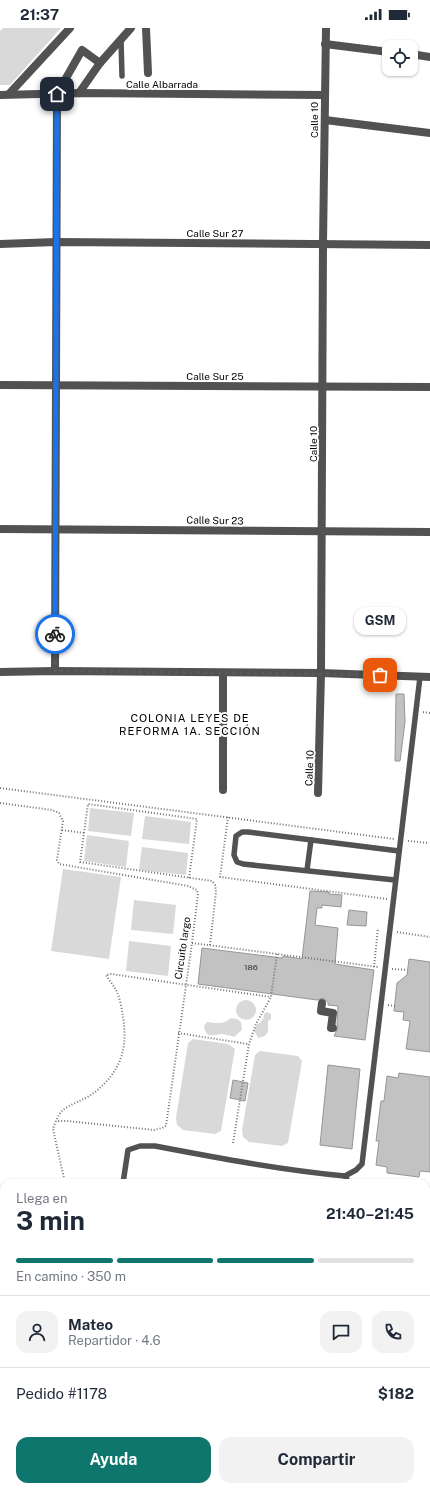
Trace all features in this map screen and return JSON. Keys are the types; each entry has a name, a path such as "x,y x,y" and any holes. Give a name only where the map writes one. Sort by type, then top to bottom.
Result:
{"street":[{"path":"10,94 70,28"},
{"path":"79,93 100,63 131,28"},
{"path":"146,28 148,73"},
{"name":"Calle 10","path":"318,793 323,532 323,243 326,28"},
{"path":"325,44 382,51"},
{"path":"55,671 57,94 82,50 100,63"},
{"path":"418,55 430,56"},
{"name":"Calle Albarrada","path":"0,95 79,93 324,95"},
{"path":"325,120 430,133"},
{"name":"Calle Sur 27","path":"0,244 56,242 430,245"},
{"name":"Calle Sur 25","path":"0,385 430,387"},
{"name":"Calle Sur 23","path":"0,529 430,532"},
{"path":"0,672 321,673 430,677"},
{"path":"223,673 223,790"},
{"path":"322,1003 321,1011 333,1013 331,1028 333,1028"}],"lane":[{"path":"121,40 122,76"},
{"path":"124,1179 128,1150 140,1146 155,1146 249,1164 345,1176 356,1170 362,1164 420,677"},
{"path":"396,880 244,864 237,862 234,855 236,836 242,832 399,851"},
{"path":"307,870 311,840"}],"path":[{"path":"0,788 429,843"},
{"name":"Circuito largo","path":"0,803 52,810 59,813 63,821 57,860 59,864 188,886 197,890 198,894 186,985 111,974 106,975 116,991 122,1011 125,1031 124,1050 117,1068 106,1081 94,1093 62,1110 56,1121"},
{"path":"189,878 197,819 88,804 80,862 212,882 215,885 216,892 210,945"},
{"path":"228,817 220,877 394,900"},
{"path":"62,830 84,833"},
{"path":"192,943 374,966 378,928"},
{"path":"412,934 430,936"},
{"path":"234,1143 249,1044 256,1024 271,997 277,954"},
{"path":"385,968 407,970"},
{"path":"64,1179 53,1128 56,1121 154,1130 166,1126 186,985 271,997"},
{"path":"178,1033 249,1044"}],"shaded area":[{"path":"3,28 61,28 10,85 0,85 0,31"},
{"path":"90,808 134,813 131,836 88,831"},
{"path":"145,816 191,822 189,844 142,839"},
{"path":"87,835 129,841 126,867 84,861"},
{"path":"142,847 188,853 186,875 139,870"},
{"path":"63,869 121,877 109,959 51,951"},
{"path":"134,900 176,905 173,934 131,930"},
{"path":"129,941 171,946 168,976 126,971"},
{"path":"242,1000 250,1000 256,1006 256,1014 250,1020 242,1020 236,1014 236,1006"},
{"path":"267,1012 271,1014 271,1019 268,1021 268,1032 265,1036 258,1038 254,1030 262,1021 264,1014"},
{"path":"231,1018 237,1019 241,1022 242,1030 234,1037 223,1034 208,1035 206,1033 204,1026 207,1022 223,1023"},
{"path":"193,1039 228,1044 235,1049 221,1131 215,1134 183,1130 177,1125 176,1118 188,1043"},
{"path":"260,1051 298,1056 302,1061 288,1143 282,1146 249,1142 243,1137 242,1130 255,1055"}],"building":[{"path":"396,694 404,694 405,722 400,761 395,761"},
{"path":"310,891 329,892 329,894 342,895 341,907 322,905 322,908 317,908 315,925 338,928 335,964 374,970 365,1040 334,1036 338,1028 338,1006 328,1005 328,1002 323,998 317,1000 198,984 202,948 302,959"},
{"path":"349,910 367,912 366,926 347,925"},
{"path":"409,959 430,962 430,1052 406,1049 410,1021 403,1020 404,1012 394,1011 397,983 407,975"},
{"path":"328,1065 360,1069 352,1149 320,1145"},
{"path":"399,1073 430,1077 430,1172 420,1171 419,1177 387,1173 387,1167 376,1165 379,1141 376,1141 381,1101 384,1101 387,1076 398,1078"},
{"path":"233,1080 248,1083 245,1101 230,1098"}],"way so far":[{"path":"55,634 55,671 321,673 380,675"}],"place":[{"name":"GSM","path":"380,675"}],"district":[{"name":"COLONIA LEYES DE REFORMA 1A. SECCIÓN","path":"190,724"}],"route":[{"path":"55,634 57,94"}]}
